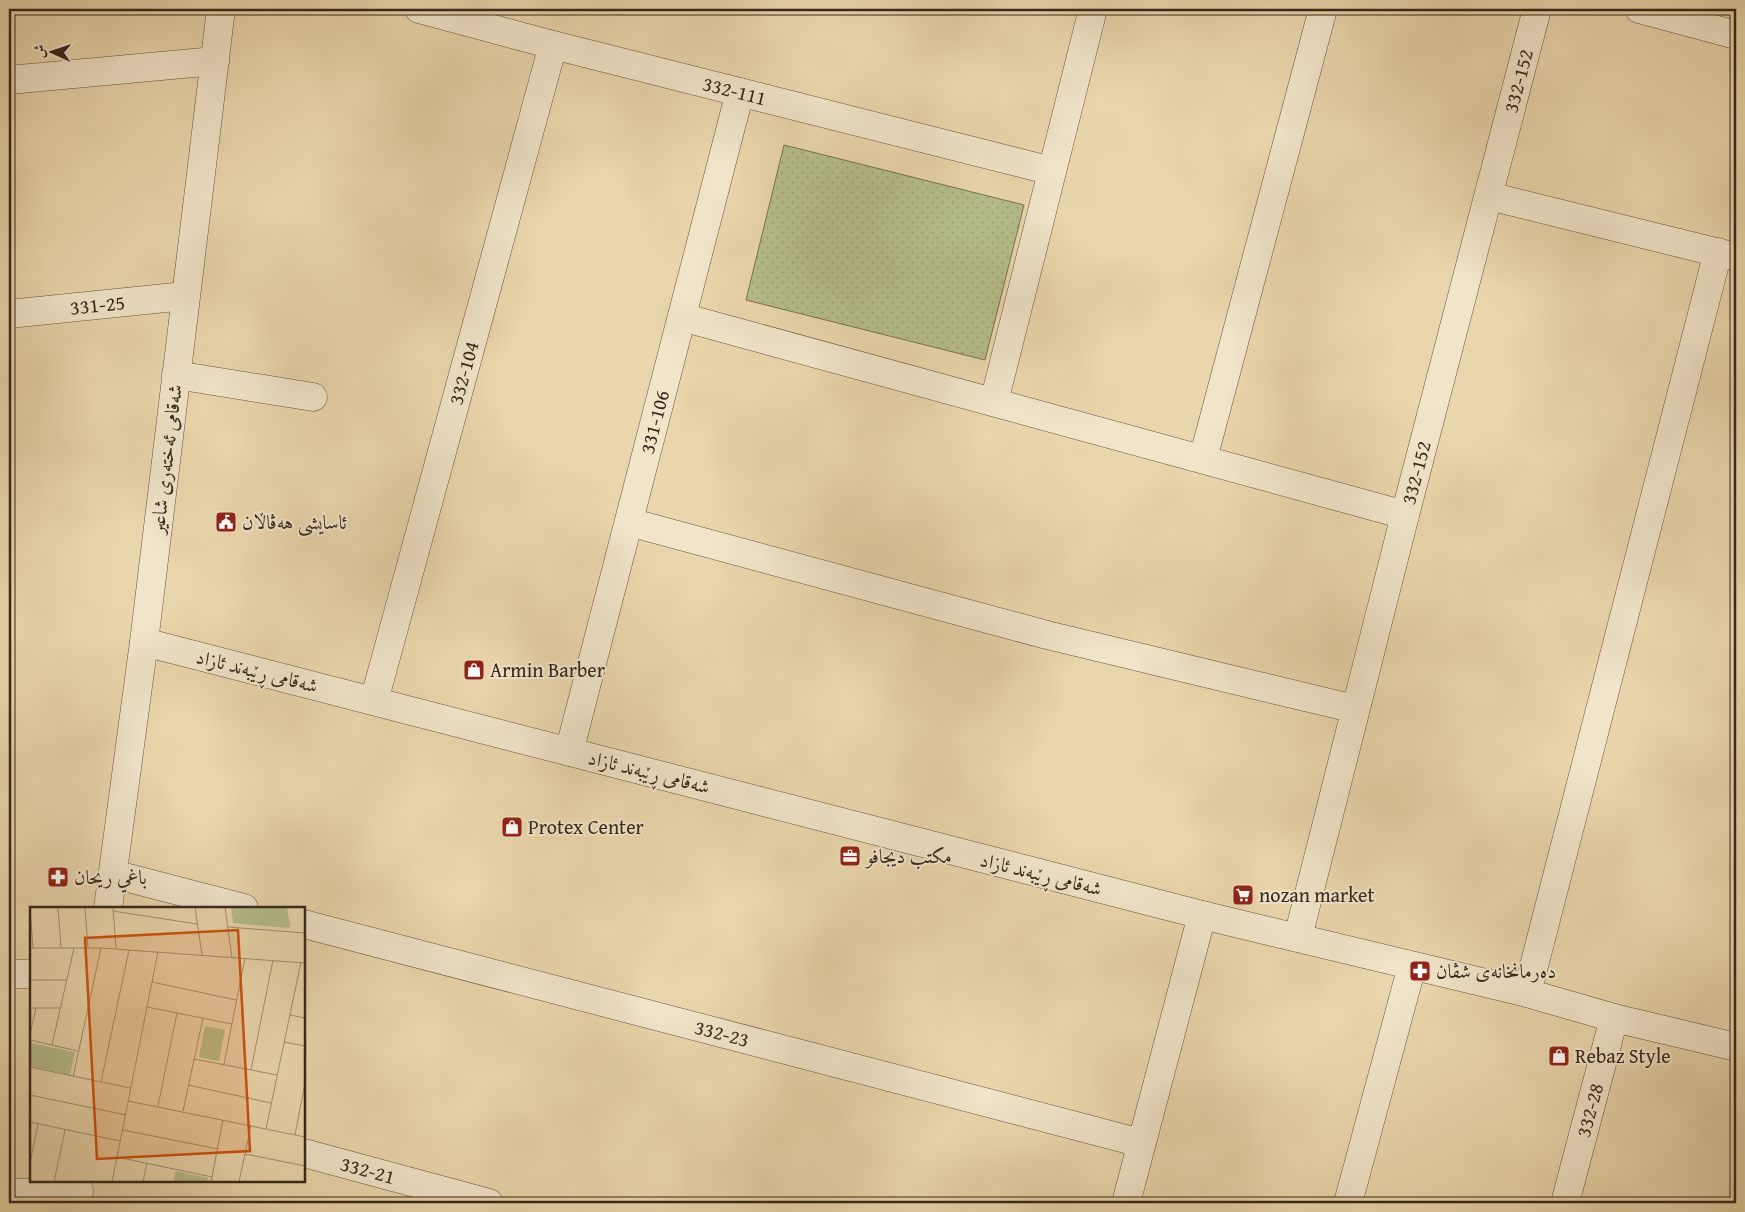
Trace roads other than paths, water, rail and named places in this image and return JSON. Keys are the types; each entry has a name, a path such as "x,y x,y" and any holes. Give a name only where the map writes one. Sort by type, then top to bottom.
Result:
{"street":[{"name":"شەقامی ئەختەری شاعیر","path":"108,907 144,642 221,9"},
{"name":"332-111","path":"419,9 553,45 1052,171"},
{"path":"994,402 1093,9"},
{"path":"1203,459 1323,9"},
{"name":"332-152","path":"1298,937 1355,709 1537,9"},
{"path":"1639,9 1736,35"},
{"name":"332-104","path":"374,701 553,45"},
{"path":"9,80 215,61"},
{"name":"331-106","path":"569,752 740,92"},
{"path":"1489,196 1727,255 1527,993"},
{"name":"331-25","path":"9,314 185,296"},
{"path":"682,317 1405,515"},
{"path":"176,375 313,398"},
{"path":"629,522 1047,635 1355,709"},
{"name":"شەقامی ڕێبەند ئازاد","path":"144,642 1202,916 1298,937 1527,993 1614,1018 1736,1047"},
{"path":"113,874 240,907"},
{"path":"1126,1203 1202,916"},
{"name":"332-23","path":"305,924 1141,1143"},
{"path":"1348,1203 1412,966"},
{"path":"9,974 30,974"},
{"name":"332-28","path":"1565,1203 1614,1018"},
{"name":"332-21","path":"305,1153 489,1203"},
{"path":"9,1193 79,1192"}],"place":[{"name":"ئاسایشی هەڤاڵان","path":"226,522"},
{"name":"Armin Barber","path":"474,670"},
{"name":"Protex Center","path":"512,827"},
{"name":"مكتب ديجافو","path":"850,856"},
{"name":"باغي ريحان","path":"58,877"},
{"name":"nozan market","path":"1243,895"},
{"name":"دەرمانخانەی شڤان","path":"1420,971"},
{"name":"Rebaz Style","path":"1559,1056"}]}
